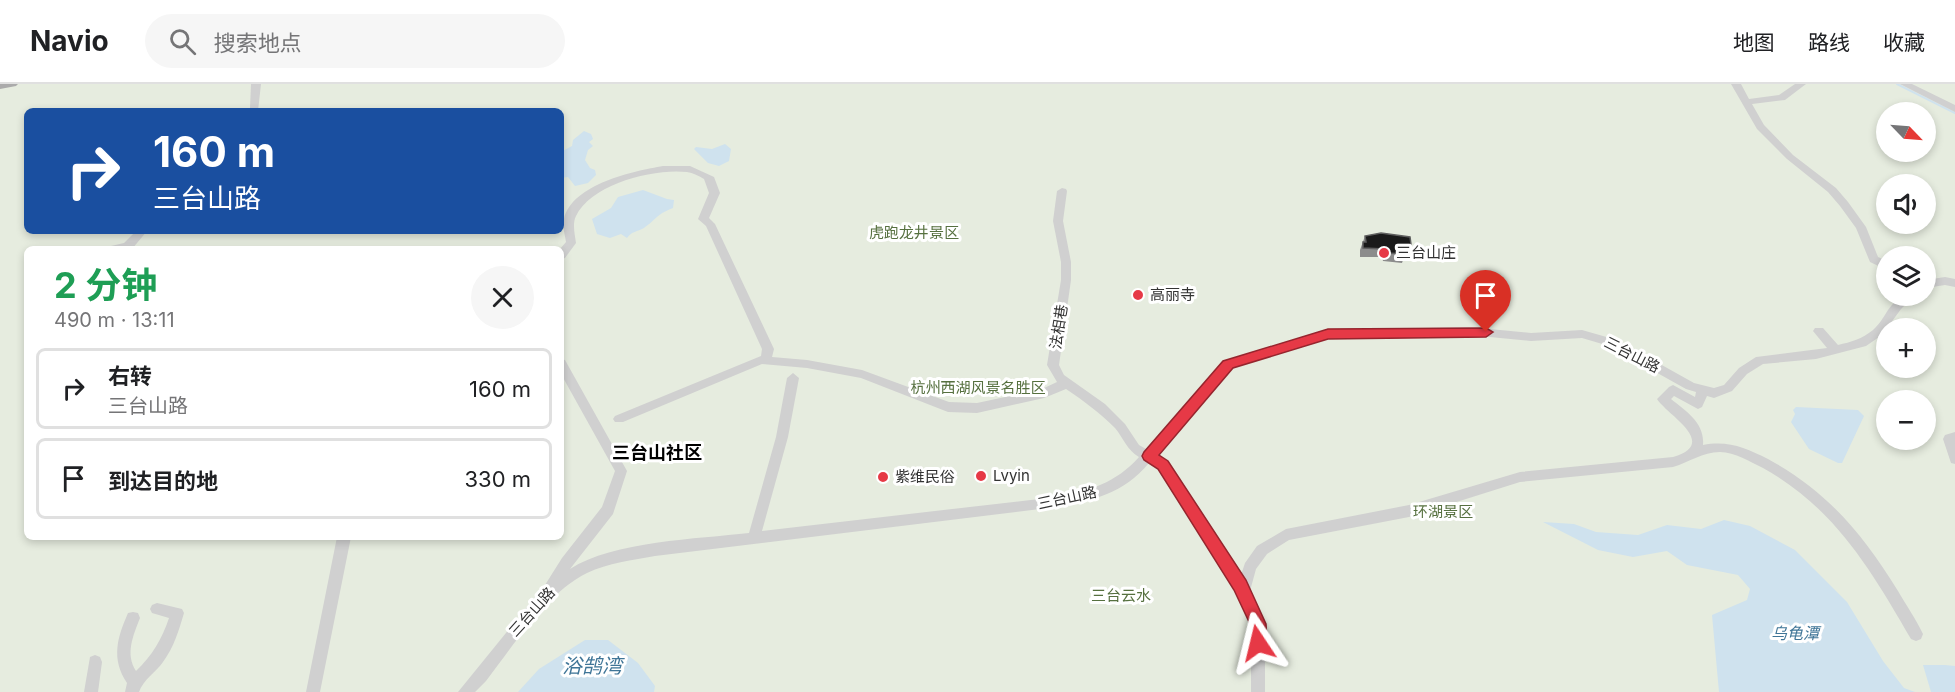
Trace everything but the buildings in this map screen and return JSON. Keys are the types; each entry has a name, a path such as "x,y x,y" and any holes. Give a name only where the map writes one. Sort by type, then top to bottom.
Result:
{"main road":[{"path":"0,86 12,84"}],"street":[{"path":"255,108 256,84"},
{"path":"1736,84 1760,127 1790,157 1832,190 1844,204 1861,227 1876,260"},
{"path":"1746,102 1782,98 1801,84"},
{"path":"1905,84 1955,109"},
{"path":"564,251 571,243 569,217 573,209 603,185 625,176 676,167 704,171 711,178 713,192 709,211 703,219 710,224 768,349 766,360"},
{"name":"法相巷","path":"1062,191 1058,221 1066,262 1066,280 1053,365 1060,378 1101,407 1121,427 1135,449 1163,465 1243,591 1258,624 1258,692"},
{"path":"128,246 139,234"},
{"path":"1936,282 1955,283"},
{"path":"1695,451 1698,443 1697,434 1692,424 1663,399 1673,390 1698,404 1703,392 1714,393 1728,387 1743,370 1760,360 1836,351 1870,339 1897,306"},
{"name":"三台山路","path":"465,692 481,676 549,590 583,568 617,557 655,550 940,518 1089,496 1116,485 1149,456 1228,364 1328,334 1469,331 1531,337 1582,334 1612,343 1703,392"},
{"path":"1819,331 1836,351"},
{"path":"619,419 766,360 807,364 862,374 948,408 977,408 1044,393 1068,384"},
{"path":"549,590 567,562 608,510 621,471 564,368"},
{"path":"754,539 782,437 793,378"},
{"path":"1955,437 1949,439 1955,459"},
{"path":"1243,591 1250,567 1262,550 1286,535 1409,511 1520,477 1673,462 1686,458 1695,451 1723,447 1778,468 1805,486 1835,514 1864,549 1916,634"},
{"path":"313,692 343,540"},
{"path":"133,618 122,647 124,668 134,687 156,664 177,614 157,609"},
{"path":"91,692 95,662"}],"green space":[{"name":"杭州西湖风景名胜区","path":"0,84 1955,84 1955,692 0,692"}],"water":[{"path":"584,131 591,134 593,139 589,142 593,146 588,150 585,160 590,168 595,170 596,175 588,183 575,186 568,177 564,178 564,150 572,146 573,140"},
{"path":"725,144 731,149 729,161 719,166 708,163 694,149 696,147 712,149"},
{"path":"643,190 674,200 673,208 627,238 621,234 610,238 597,234 592,219 611,208 618,197"},
{"path":"1796,407 1858,410 1864,416 1842,463 1809,449 1791,422 1795,414 1793,410"},
{"name":"乌龟潭","path":"1724,520 1750,526 1795,550 1847,602 1883,661 1904,688 1915,692 1719,692 1712,615 1747,600 1750,589 1738,575 1687,565 1667,551 1633,557 1598,550 1543,522 1574,524 1596,532 1638,535 1667,525 1701,529"},
{"name":"浴鹄湾","path":"585,640 608,640 638,663 655,686 654,692 518,692 539,669"},
{"path":"1923,665 1955,666 1955,692 1931,692"}],"waterway":[{"path":"1897,84 1955,113"}],"place":[{"name":"三台山庄","path":"1384,253"},
{"name":"高丽寺","path":"1138,295"},
{"name":"Lvyin","path":"981,476"},
{"name":"紫维民俗","path":"883,477"}],"district":[{"name":"三台山社区","path":"657,453"}],"route":[{"path":"1258,643 1258,624 1240,585 1163,465 1149,456 1228,364 1328,334 1486,332"}],"park label":[{"name":"虎跑龙井景区","path":"914,233"},
{"name":"环湖景区","path":"1443,512"},
{"name":"三台云水","path":"1121,596"}]}
